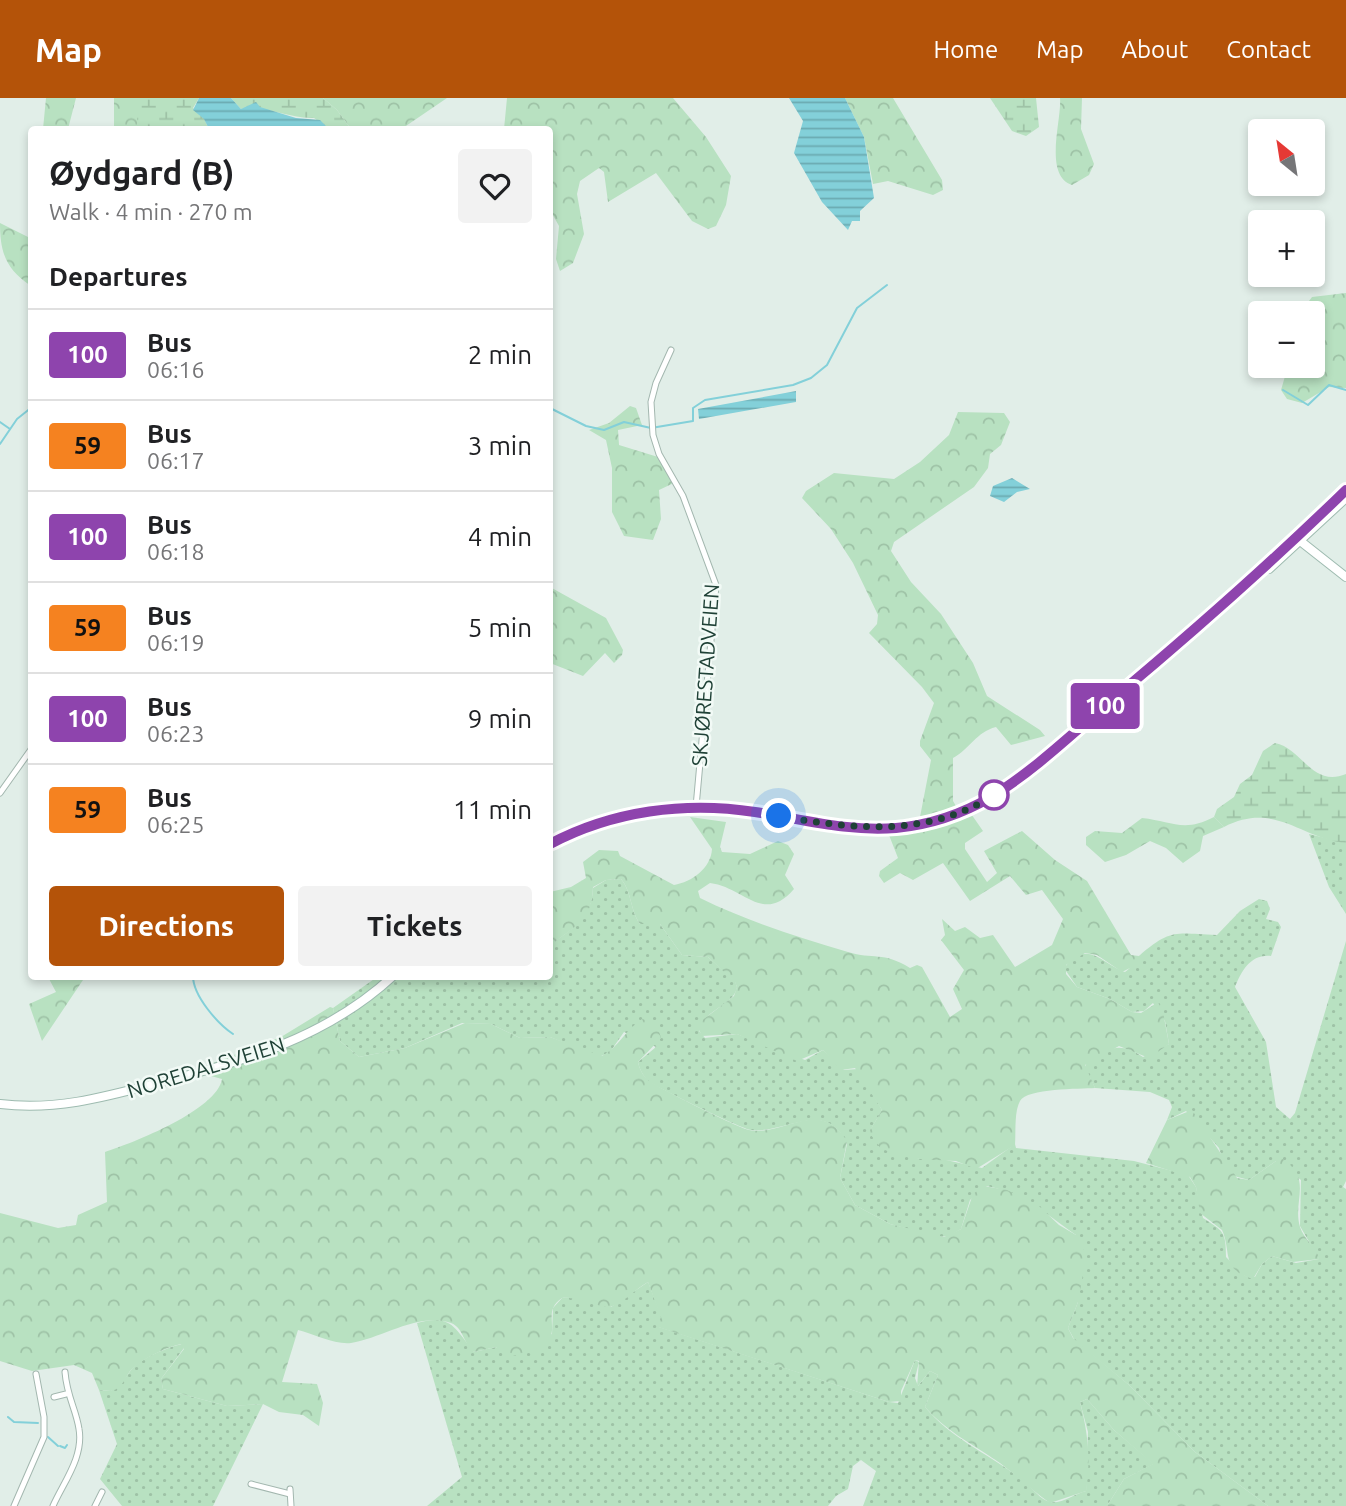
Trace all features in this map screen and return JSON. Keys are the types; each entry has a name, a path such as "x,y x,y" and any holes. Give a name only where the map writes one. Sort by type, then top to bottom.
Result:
{"main road":[{"path":"1301,539 1346,490"},
{"path":"553,843 610,820 662,810 696,807 741,810 866,829 912,826 969,808 1027,771 1346,498"},
{"path":"1301,539 1346,577"},
{"name":"NOREDALSVEIEN","path":"0,1104 41,1106 76,1103 250,1058 293,1042 331,1022 388,980"}],"street":[{"name":"SKJØRESTADVEIEN","path":"671,350 656,383 651,402 653,435 659,454 682,496 716,585 696,807"},
{"path":"0,793 28,754"},
{"path":"53,1506 74,1464 79,1445 79,1426 66,1394 65,1371"},
{"path":"14,1506 44,1437 44,1417 36,1374"},
{"path":"54,1397 66,1394"},
{"path":"251,1484 290,1492 291,1506"},
{"path":"97,1505 102,1492"}],"green space":[{"path":"46,98 76,98 69,126 43,126"},
{"path":"114,98 137,98 137,126 114,126"},
{"path":"137,98 199,98 193,108 204,118 207,126 137,126"},
{"path":"231,98 323,98 337,110 349,126 325,126 314,118 260,109 241,109"},
{"path":"323,98 447,98 406,126 349,126 337,110"},
{"path":"507,98 673,98 706,137 731,176 726,205 716,226 708,229 692,221 656,173 608,202 604,172 599,168 580,181 577,194 584,234 573,263 560,271 556,259 559,226 553,215 553,126 504,126"},
{"path":"845,98 893,98 942,180 943,190 933,195 888,181 873,184 864,137"},
{"path":"990,98 1036,98 1039,127 1026,136 1012,131"},
{"path":"1060,98 1082,98 1081,129 1094,164 1089,175 1072,185 1063,179 1056,159"},
{"path":"0,223 28,237 28,284 10,267 1,243"},
{"path":"1346,293 1346,388 1329,387 1302,403 1287,399 1281,390 1284,378 1325,378 1325,301 1309,301 1312,297"},
{"path":"630,406 636,408 642,425 618,430 619,445 658,457 676,482 659,490 661,519 653,540 624,536 612,512 612,468 606,440 589,430 609,423"},
{"path":"958,412 1004,413 1010,422 1001,445 990,454 988,468 974,487 894,542 891,551 911,582 941,614 973,663 987,696 1040,730 1045,736 1011,745 996,727 983,733 953,758 953,801 956,806 967,808 983,831 965,843 965,849 987,882 997,873 984,851 1022,831 1055,860 1087,881 1131,955 1139,956 1134,966 1122,972 1097,955 1085,953 1066,965 1066,974 1077,987 1110,999 1132,1012 1141,1013 1158,1002 1163,1012 1169,1044 1149,1058 1119,1046 1085,1065 1095,1088 1043,1091 1025,1097 1020,1101 1017,1111 1015,1145 976,1169 956,1161 919,1159 881,1149 869,1132 882,1110 855,1068 841,1070 823,1050 797,1061 737,1034 702,1036 698,1028 700,1022 734,996 737,987 735,982 708,957 682,955 660,924 640,924 621,879 606,880 593,887 592,899 585,916 553,944 553,891 571,887 586,878 583,862 599,850 618,851 620,856 674,885 699,873 708,862 712,849 690,817 726,822 720,847 722,852 750,854 778,841 788,845 794,854 785,875 794,889 773,904 753,901 710,883 698,891 700,898 754,921 810,940 857,954 892,959 910,968 917,965 922,967 950,1017 962,1009 953,989 964,970 941,940 945,935 942,919 955,931 965,927 980,938 993,935 1015,967 1052,945 1063,919 1042,890 1026,895 1010,876 970,901 943,863 913,880 900,873 884,883 879,876 880,871 898,858 887,830 887,822 920,817 931,760 920,746 920,741 934,703 869,633 877,624 878,615 853,563 831,529 802,498 806,491 834,473 894,479 920,462 949,435"},
{"path":"553,589 606,618 623,650 614,663 605,653 583,676 553,664"},
{"path":"1275,743 1293,752 1324,776 1346,774 1346,843 1329,840 1273,819 1242,820 1224,827 1214,817 1217,809 1234,797 1240,784 1252,775 1263,751"},
{"path":"1214,817 1224,827 1203,836 1200,851 1183,863 1166,848 1150,841 1126,855 1105,862 1086,845 1086,837 1095,831 1122,833 1142,818 1186,825"},
{"path":"1309,834 1346,843 1346,914 1329,887"},
{"path":"621,879 640,924 660,924 682,955 708,957 735,981 737,987 731,999 702,1023 699,1031 705,1038 737,1034 805,1060 823,1050 844,1070 858,1069 882,1110 871,1129 919,1159 937,1158 982,1168 1015,1144 1016,1148 1134,1161 1188,1175 1196,1187 1203,1218 1219,1229 1224,1237 1226,1257 1245,1276 1255,1277 1262,1264 1272,1256 1296,1263 1319,1259 1300,1226 1301,1180 1276,1161 1249,1180 1234,1176 1223,1161 1219,1148 1186,1111 1167,1120 1172,1107 1169,1100 1150,1092 1095,1088 1085,1067 1089,1061 1109,1050 1120,1048 1143,1057 1169,1044 1165,1021 1153,1003 1144,1011 1132,1012 1110,999 1077,987 1064,968 1072,959 1087,954 1125,972 1159,940 1175,934 1217,935 1240,911 1259,899 1267,901 1270,909 1266,919 1278,922 1281,927 1271,956 1258,958 1248,964 1235,987 1266,1042 1276,1107 1290,1119 1295,1113 1346,941 1346,1181 1343,1187 1346,1189 1346,1506 1268,1506 1195,1452 1129,1385 1075,1341 1068,1328 1078,1302 1076,1235 1034,1205 1012,1194 987,1186 970,1200 961,1229 949,1236 938,1237 890,1224 855,1205 840,1178 847,1144 838,1130 817,1120 764,1130 751,1130 733,1123 648,1081 638,1062 656,1047 624,1032 610,1052 599,1057 550,1037 520,1038 491,1024 462,1023 405,1048 359,1057 340,1041 333,1008 373,980 553,980 553,943 580,921 589,907 593,888 606,880"},
{"path":"50,980 83,980 42,1041 29,1004 56,992"},
{"path":"330,1007 333,1008 340,1041 359,1057 405,1048 465,1023 491,1024 520,1038 550,1037 602,1056 636,1023 642,1019 646,1020 655,1026 661,1038 638,1062 648,1080 749,1130 762,1131 801,1121 825,1121 836,1128 847,1141 840,1178 855,1205 890,1224 944,1237 961,1229 973,1194 984,1186 1007,1190 1039,1206 1059,1225 1076,1235 1083,1246 1085,1263 1078,1302 1068,1328 1073,1338 1129,1385 1195,1452 1268,1506 1107,1506 1124,1479 1153,1464 1114,1430 1087,1399 1080,1402 1088,1446 1086,1491 1050,1503 1001,1464 949,1429 925,1407 938,1375 930,1371 917,1387 919,1361 915,1360 901,1391 901,1401 889,1402 658,1327 661,1318 648,1282 610,1307 562,1298 554,1305 550,1338 529,1352 506,1357 496,1347 474,1352 455,1325 439,1320 413,1323 351,1343 332,1341 298,1330 282,1382 317,1384 323,1403 319,1426 303,1415 279,1412 263,1404 227,1406 163,1389 161,1379 184,1349 181,1344 139,1363 119,1387 111,1391 99,1390 92,1373 74,1365 32,1371 0,1361 0,1213 58,1228 76,1225 78,1215 107,1202 105,1152 172,1124 206,1102 217,1091 222,1079 211,1076 205,1066 281,1037"},
{"path":"1192,1110 1237,1178 1249,1180 1281,1158 1291,1166 1299,1182 1300,1227 1319,1259 1293,1262 1272,1256 1262,1264 1253,1279 1231,1265 1222,1230 1200,1213 1196,1187 1190,1177 1146,1163 1167,1120"},
{"path":"648,1282 662,1318 659,1327 889,1402 898,1403 915,1360 919,1362 915,1378 918,1386 930,1371 938,1375 925,1407 936,1419 1012,1472 1047,1501 1059,1502 1086,1491 1088,1432 1080,1402 1087,1399 1114,1430 1154,1464 1124,1479 1107,1506 863,1506 876,1471 861,1460 853,1466 848,1489 836,1496 828,1506 427,1506 462,1477 417,1323 438,1320 452,1325 474,1352 496,1347 503,1351 552,1334 553,1308 562,1298 575,1297 611,1307"},
{"path":"182,1344 184,1348 161,1379 163,1389 227,1406 263,1404 213,1506 122,1506 100,1479 117,1444 99,1390 111,1391 140,1362"}],"water":[{"path":"199,98 231,98 241,109 256,102 260,107 296,118 320,120 326,126 208,126 204,119 193,110"},
{"path":"789,98 845,98 864,137 874,198 860,211 860,221 852,221 848,230 822,202 794,153 803,121"},
{"path":"796,391 796,402 699,419 698,409"},
{"path":"1012,478 1030,489 1017,492 1004,502 990,496 993,486"}],"waterway":[{"path":"553,410 586,426 604,430 624,422 651,428 693,421 693,408 705,400 793,385 811,378 827,365 857,308 887,285"},
{"path":"1283,390 1308,405 1329,385 1346,390"},
{"path":"0,444 17,419 28,410"},
{"path":"0,422 10,429"},
{"path":"194,980 207,1009 233,1034"},
{"path":"8,1417 14,1422 38,1423"},
{"path":"48,1437 58,1446"},
{"path":"60,1446 65,1448 67,1445"}],"bus line":[{"name":"100","path":"553,842 610,820 668,809 696,807 754,811 829,825 881,829 939,820 969,808 1006,788 1212,615 1346,490"}],"route":[{"path":"779,816 866,829 896,828 939,820 994,795"}]}
